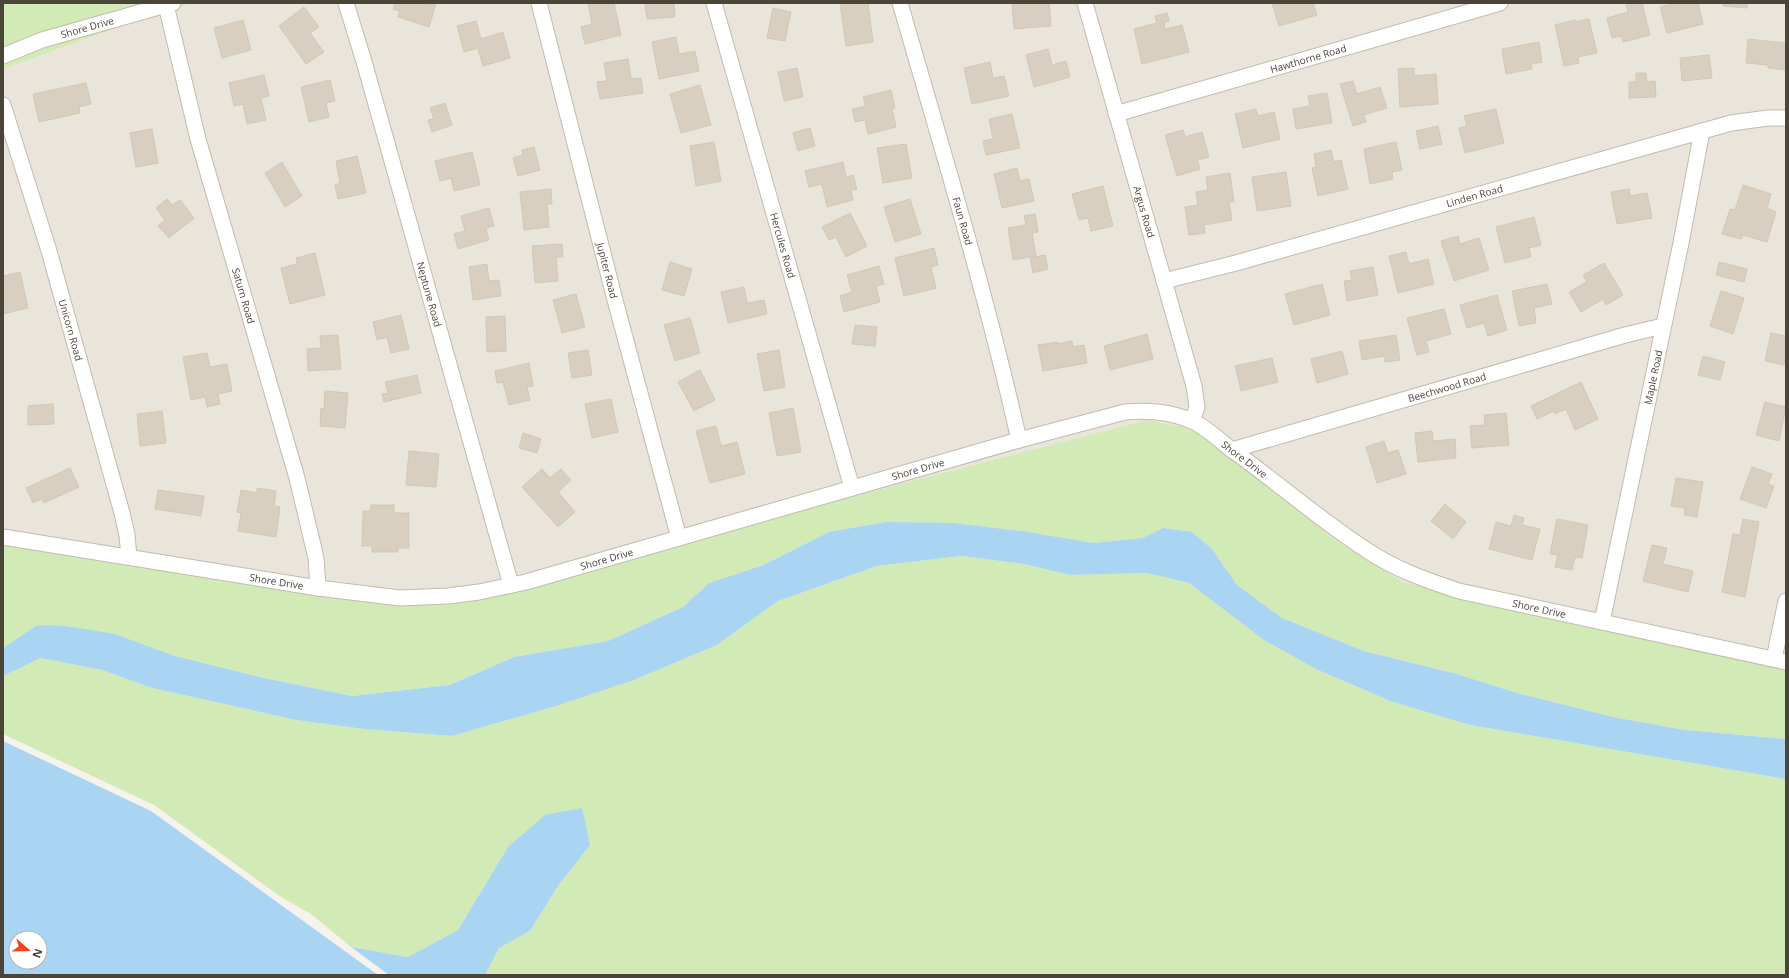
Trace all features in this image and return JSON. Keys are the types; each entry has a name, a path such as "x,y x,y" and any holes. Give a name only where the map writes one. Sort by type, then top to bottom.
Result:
{"street":[{"name":"Neptune Road","path":"346,3 511,585"},
{"name":"Jupiter Road","path":"539,3 615,300 679,538"},
{"name":"Hercules Road","path":"714,3 852,488"},
{"name":"Faun Road","path":"900,3 977,275 1007,386 1019,440"},
{"name":"Argus Road","path":"1085,3 1194,386 1197,407 1192,421"},
{"name":"Hawthorne Road","path":"1116,114 1500,3"},
{"name":"Shore Drive","path":"3,56 42,40 169,4"},
{"name":"Saturn Road","path":"169,4 198,139 296,478 316,558 318,588"},
{"name":"Unicorn Road","path":"3,105 49,251 122,513 127,535 129,557"},
{"name":"Linden Road","path":"1164,282 1731,123 1768,118 1786,118"},
{"name":"Maple Road","path":"1602,622 1681,243 1702,131"},
{"name":"Beechwood Road","path":"1232,450 1663,326"},
{"name":"Shore Drive","path":"3,537 318,588 400,598 448,596 511,585 1019,440 1124,412 1163,412 1192,421 1366,550 1395,567 1427,580 1459,591 1780,661"},
{"path":"1780,661 1786,601"}],"shaded area":[{"path":"194,3 1786,3 1786,669 1403,582 1335,540 682,541 414,603 3,542 3,69 158,13"}],"green space":[{"path":"3,3 194,3 158,13 3,69"},
{"path":"1148,420 1203,431 1335,540 1403,582 1786,669 1786,739 1685,730 1613,717 1517,693 1457,674 1364,651 1282,618 1237,585 1212,549 1192,532 1163,528 1143,538 1093,543 1021,531 953,523 886,522 829,532 762,565 709,583 683,607 608,641 514,657 450,685 352,696 264,678 175,656 115,634 37,625 3,648 3,542 414,603 682,541"},
{"path":"961,556 1024,564 1070,575 1147,573 1189,583 1318,670 1393,702 1470,725 1786,779 1786,975 485,975 499,948 530,931 558,886 590,845 508,847 458,930 408,957 351,947 311,914 281,897 154,805 3,734 3,676 41,658 102,670 152,688 296,720 364,729 452,736 553,707 634,680 717,645 778,601 877,566"}],"water":[{"path":"886,522 953,523 1021,531 1093,543 1143,538 1163,528 1192,532 1212,549 1237,585 1282,618 1364,651 1457,674 1517,693 1613,717 1685,730 1786,739 1786,779 1470,725 1393,702 1318,670 1264,640 1189,583 1147,573 1070,575 1024,564 961,556 877,566 778,601 717,645 634,680 553,707 452,736 364,729 296,720 152,688 102,670 41,658 3,676 3,648 37,625 65,626 115,634 175,656 264,678 352,696 450,685 514,657 608,641 683,607 709,583 763,565 829,532"},
{"path":"3,741 151,811 378,975 3,975"},
{"path":"582,808 590,845 558,886 530,931 499,948 485,975 389,975 351,947 408,957 458,930 508,847 545,815"}],"building":[{"path":"395,3 436,4 429,27 398,17 400,11 393,9"},
{"path":"614,3 621,35 585,44 581,27 592,24 588,4"},
{"path":"650,3 674,3 675,17 647,19 645,5"},
{"path":"840,3 868,3 873,42 846,46"},
{"path":"1012,3 1049,3 1051,26 1014,29"},
{"path":"1272,3 1313,3 1317,15 1279,26"},
{"path":"1626,3 1642,3 1650,35 1623,42 1621,36 1612,38 1607,18 1628,12"},
{"path":"1676,3 1698,3 1703,24 1667,33 1660,7"},
{"path":"1723,3 1748,3 1747,8 1723,6"},
{"path":"304,7 319,27 310,33 324,52 306,64 279,26"},
{"path":"773,8 791,12 785,41 767,38"},
{"path":"1167,13 1169,21 1164,23 1165,29 1182,25 1189,52 1142,64 1134,29 1157,23 1155,16"},
{"path":"1589,19 1597,53 1578,57 1579,63 1564,66 1555,25 1575,20 1575,22"},
{"path":"243,20 251,50 222,58 214,28"},
{"path":"476,21 481,39 503,32 510,58 483,66 478,48 464,52 457,26"},
{"path":"676,37 679,54 695,51 699,71 659,79 652,42"},
{"path":"1748,39 1786,43 1786,70 1768,68 1768,65 1746,63"},
{"path":"1539,42 1542,62 1531,64 1532,69 1506,74 1502,49"},
{"path":"1048,49 1052,65 1066,61 1070,77 1034,87 1026,55"},
{"path":"1709,55 1712,78 1682,81 1680,58"},
{"path":"628,59 631,79 641,78 643,93 600,99 597,82 607,81 604,63"},
{"path":"990,62 993,78 1004,76 1009,96 972,104 964,68"},
{"path":"797,68 803,97 784,101 778,72"},
{"path":"1414,68 1414,76 1436,74 1438,104 1400,107 1398,69"},
{"path":"1636,73 1646,73 1647,82 1655,81 1656,97 1629,98 1629,82 1636,82"},
{"path":"264,75 269,96 261,98 266,120 247,124 243,104 234,106 229,83"},
{"path":"330,80 335,101 326,103 329,117 309,122 301,87"},
{"path":"1353,81 1357,94 1380,87 1387,108 1364,115 1366,122 1353,126 1340,84"},
{"path":"86,83 91,104 79,107 80,113 39,122 33,94"},
{"path":"700,85 711,125 681,133 670,94"},
{"path":"891,90 895,108 892,109 896,127 868,134 865,120 855,122 852,109 866,106 863,97"},
{"path":"1327,93 1332,123 1296,129 1293,109 1310,106 1308,96"},
{"path":"445,103 452,125 432,132 428,120 434,119 430,108"},
{"path":"1256,109 1258,116 1274,112 1280,139 1243,148 1235,114"},
{"path":"1496,109 1504,143 1465,153 1459,128 1467,126 1464,116"},
{"path":"1012,114 1020,148 986,155 983,141 993,139 989,119"},
{"path":"1438,126 1442,144 1420,149 1416,131"},
{"path":"810,128 815,146 798,151 793,133"},
{"path":"152,129 158,163 136,167 130,133"},
{"path":"1183,130 1185,137 1202,132 1209,157 1197,160 1200,169 1177,176 1165,135"},
{"path":"714,142 721,181 696,186 690,146"},
{"path":"1396,142 1402,170 1392,172 1393,179 1370,184 1364,149"},
{"path":"906,144 912,178 883,183 877,148"},
{"path":"534,147 540,170 518,176 513,158 523,155 522,150"},
{"path":"1331,150 1334,162 1341,160 1348,189 1318,196 1312,168 1316,167 1314,154"},
{"path":"472,152 480,185 454,191 451,178 440,181 435,161"},
{"path":"357,156 366,193 338,199 335,185 340,183 336,161"},
{"path":"282,162 302,196 285,207 265,173"},
{"path":"843,162 846,177 853,175 857,189 851,190 853,200 827,207 822,184 809,187 805,171"},
{"path":"1017,168 1020,181 1029,179 1034,201 1002,208 994,174"},
{"path":"1286,172 1291,206 1257,211 1252,177"},
{"path":"1230,173 1234,202 1229,202 1232,220 1204,225 1205,233 1189,235 1185,207 1198,205 1196,192 1208,190 1206,177"},
{"path":"1743,185 1771,194 1767,208 1776,212 1767,242 1743,235 1741,239 1722,234 1730,209 1735,210"},
{"path":"1103,186 1113,226 1091,231 1088,218 1079,220 1072,194"},
{"path":"551,189 552,204 547,204 549,227 524,230 520,192"},
{"path":"1629,189 1630,196 1647,193 1652,218 1617,224 1611,192"},
{"path":"167,199 172,205 180,200 194,218 169,238 158,226 165,220 156,208"},
{"path":"910,199 921,234 895,242 884,207"},
{"path":"489,208 494,226 486,228 489,240 458,249 454,234 465,231 461,216"},
{"path":"850,213 867,246 846,257 836,237 829,240 822,227"},
{"path":"1035,214 1038,232 1032,233 1036,256 1013,260 1008,228 1026,225 1024,216"},
{"path":"1534,217 1541,245 1529,248 1531,257 1505,263 1496,227"},
{"path":"1458,236 1460,244 1479,238 1489,270 1454,281 1441,241"},
{"path":"562,244 563,257 556,257 558,281 535,283 532,246"},
{"path":"934,248 938,265 931,267 936,288 904,296 895,258"},
{"path":"1406,252 1409,264 1428,259 1434,284 1398,293 1389,256"},
{"path":"315,253 325,295 290,304 281,268 297,264 296,258"},
{"path":"1045,255 1048,269 1033,273 1030,258"},
{"path":"670,262 692,269 684,296 662,290"},
{"path":"1719,262 1747,269 1744,282 1716,275"},
{"path":"1604,263 1623,295 1606,305 1603,299 1581,312 1569,292 1587,282 1583,275"},
{"path":"487,264 489,281 499,280 501,296 473,300 469,267"},
{"path":"879,266 884,284 876,286 880,302 844,312 840,296 852,292 847,275"},
{"path":"1373,267 1378,295 1347,301 1344,281 1352,280 1350,271"},
{"path":"20,272 28,308 3,314 3,276"},
{"path":"1322,284 1330,315 1294,325 1285,294"},
{"path":"1547,284 1552,304 1534,308 1536,323 1519,326 1512,291"},
{"path":"744,287 747,303 764,300 767,314 728,323 721,292"},
{"path":"1721,291 1744,298 1733,334 1710,326"},
{"path":"576,294 585,327 562,333 553,300"},
{"path":"1497,295 1507,330 1488,336 1484,323 1467,328 1460,305"},
{"path":"1444,309 1451,334 1426,341 1429,352 1417,355 1407,318"},
{"path":"401,315 409,349 391,353 387,337 377,340 373,322"},
{"path":"505,316 506,351 487,352 486,317"},
{"path":"690,318 700,353 675,361 664,325"},
{"path":"855,325 877,327 875,346 852,344"},
{"path":"1771,333 1786,336 1786,357 1784,365 1765,361"},
{"path":"1147,334 1153,359 1110,370 1104,346"},
{"path":"338,335 341,369 308,371 307,349 321,348 320,336"},
{"path":"1396,335 1400,360 1385,362 1384,356 1362,360 1359,341"},
{"path":"1072,341 1073,347 1084,345 1087,363 1043,371 1038,345 1058,342 1058,344"},
{"path":"588,350 592,375 572,378 568,353"},
{"path":"779,350 785,387 764,391 757,354"},
{"path":"1342,351 1348,374 1317,383 1311,359"},
{"path":"207,353 210,367 227,364 232,391 218,394 220,404 207,407 205,397 191,400 183,357"},
{"path":"1703,356 1725,362 1720,380 1698,375"},
{"path":"1272,358 1278,382 1241,391 1235,366"},
{"path":"529,363 533,386 527,387 530,400 509,405 503,382 497,383 495,371"},
{"path":"700,370 715,400 694,411 678,382"},
{"path":"417,375 421,393 384,402 382,394 388,393 385,382"},
{"path":"1581,382 1598,419 1575,430 1566,409 1555,414 1554,411 1537,419 1531,406"},
{"path":"325,391 348,393 345,428 320,426 321,408 324,409"},
{"path":"611,399 618,432 592,438 585,404"},
{"path":"1765,402 1786,407 1779,441 1756,435"},
{"path":"53,404 54,424 28,425 28,406"},
{"path":"793,408 801,452 777,456 769,413"},
{"path":"162,411 166,443 140,446 137,414"},
{"path":"1506,413 1509,445 1472,448 1470,426 1485,425 1484,415"},
{"path":"716,426 721,446 737,442 745,474 710,483 696,431"},
{"path":"1432,431 1433,441 1455,439 1456,458 1418,462 1415,433"},
{"path":"523,433 541,439 537,453 519,448"},
{"path":"1384,441 1388,453 1398,450 1406,474 1377,483 1366,447"},
{"path":"409,451 439,454 436,487 406,485"},
{"path":"1752,467 1772,474 1768,484 1774,486 1766,508 1740,499"},
{"path":"70,468 79,487 44,503 42,499 33,503 26,488"},
{"path":"542,469 550,478 561,469 571,480 558,492 575,512 558,527 522,487"},
{"path":"1676,478 1703,482 1697,517 1684,515 1685,508 1671,506"},
{"path":"257,488 276,491 274,506 280,507 276,537 238,531 241,513 237,512 241,490 257,493"},
{"path":"158,490 204,496 201,516 155,509"},
{"path":"1445,504 1466,522 1453,539 1431,521"},
{"path":"371,505 394,505 394,513 409,513 409,548 398,548 398,552 372,552 372,546 362,546 363,511 371,511"},
{"path":"1514,515 1524,518 1522,525 1540,529 1532,560 1489,549 1496,522 1511,526"},
{"path":"1557,519 1588,525 1582,558 1575,557 1572,570 1555,567 1558,555 1550,554"},
{"path":"1743,519 1759,522 1745,597 1722,592 1733,534 1740,535"},
{"path":"1652,545 1667,548 1663,564 1693,571 1688,592 1643,581"}]}
